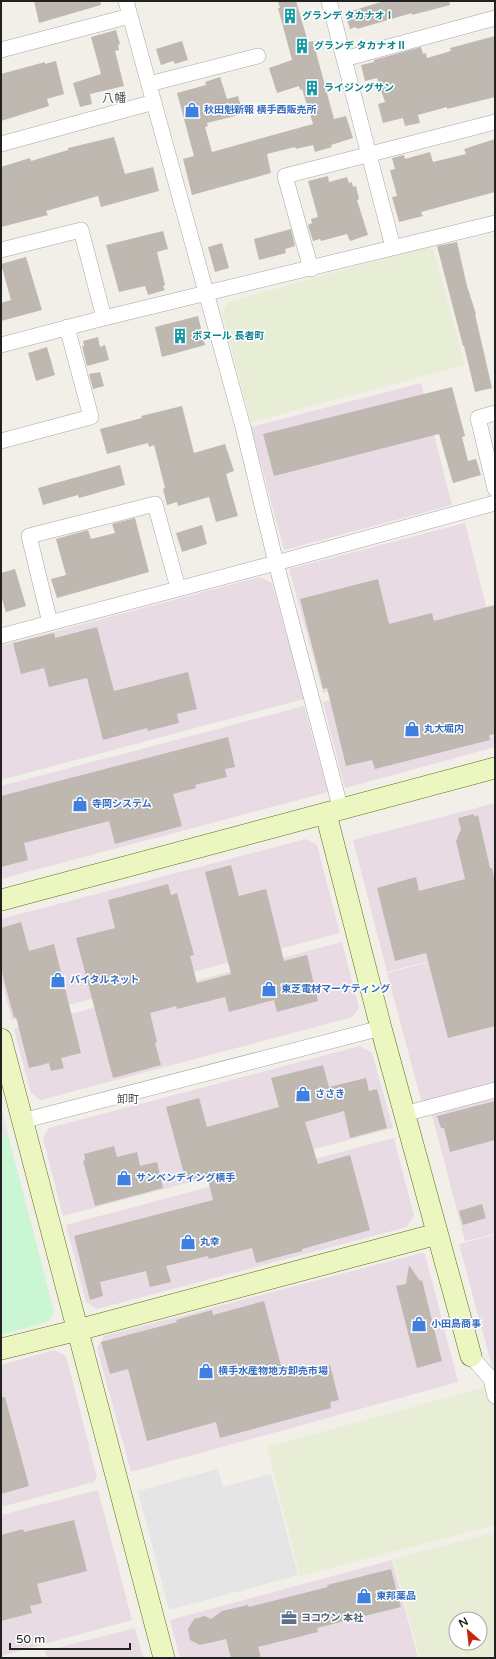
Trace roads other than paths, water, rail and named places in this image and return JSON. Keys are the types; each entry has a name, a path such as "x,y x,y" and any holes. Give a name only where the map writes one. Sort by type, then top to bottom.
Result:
{"street":[{"path":"126,1 243,427 334,812 381,1028 471,1356 487,1380 495,1396"},
{"path":"329,1 393,247"},
{"path":"1,50 130,16"},
{"path":"344,59 495,18"},
{"path":"149,84 258,56"},
{"path":"1,144 154,102"},
{"path":"311,269 285,176 495,122"},
{"path":"1,345 67,327 311,269 393,247 495,223"},
{"path":"1,250 80,230 104,318"},
{"path":"1,440 91,417 67,327"},
{"path":"495,413 478,418 495,489"},
{"path":"1,636 495,503"},
{"path":"50,623 29,536 155,504 178,588"},
{"path":"1,900 495,768"},
{"path":"22,1121 381,1028"},
{"path":"1,1039 164,1658"},
{"path":"404,1114 495,1090"},
{"path":"1,1349 78,1330 437,1234"}],"place":[{"name":"グランデ タカナオⅠ","path":"290,16"},
{"name":"グランデ タカナオⅡ","path":"302,46"},
{"name":"ライジングサン","path":"312,88"},
{"name":"秋田魁新報 横手西販売所","path":"192,110"},
{"name":"ボヌール 長者町","path":"180,336"},
{"name":"丸大堀内","path":"412,729"},
{"name":"寺岡システム","path":"80,804"},
{"name":"バイタルネット","path":"58,980"},
{"name":"東芝電材マーケティング","path":"269,989"},
{"name":"ささき","path":"303,1094"},
{"name":"サンベンディング横手","path":"124,1178"},
{"name":"丸幸","path":"188,1242"},
{"name":"小田島商事","path":"419,1324"},
{"name":"横手水産物地方卸売市場","path":"206,1371"},
{"name":"東邦薬品","path":"364,1596"},
{"name":"ヨコウン 本社","path":"289,1618"}],"district":[{"name":"八幡","path":"114,98"},
{"name":"卸町","path":"128,1099"}]}
